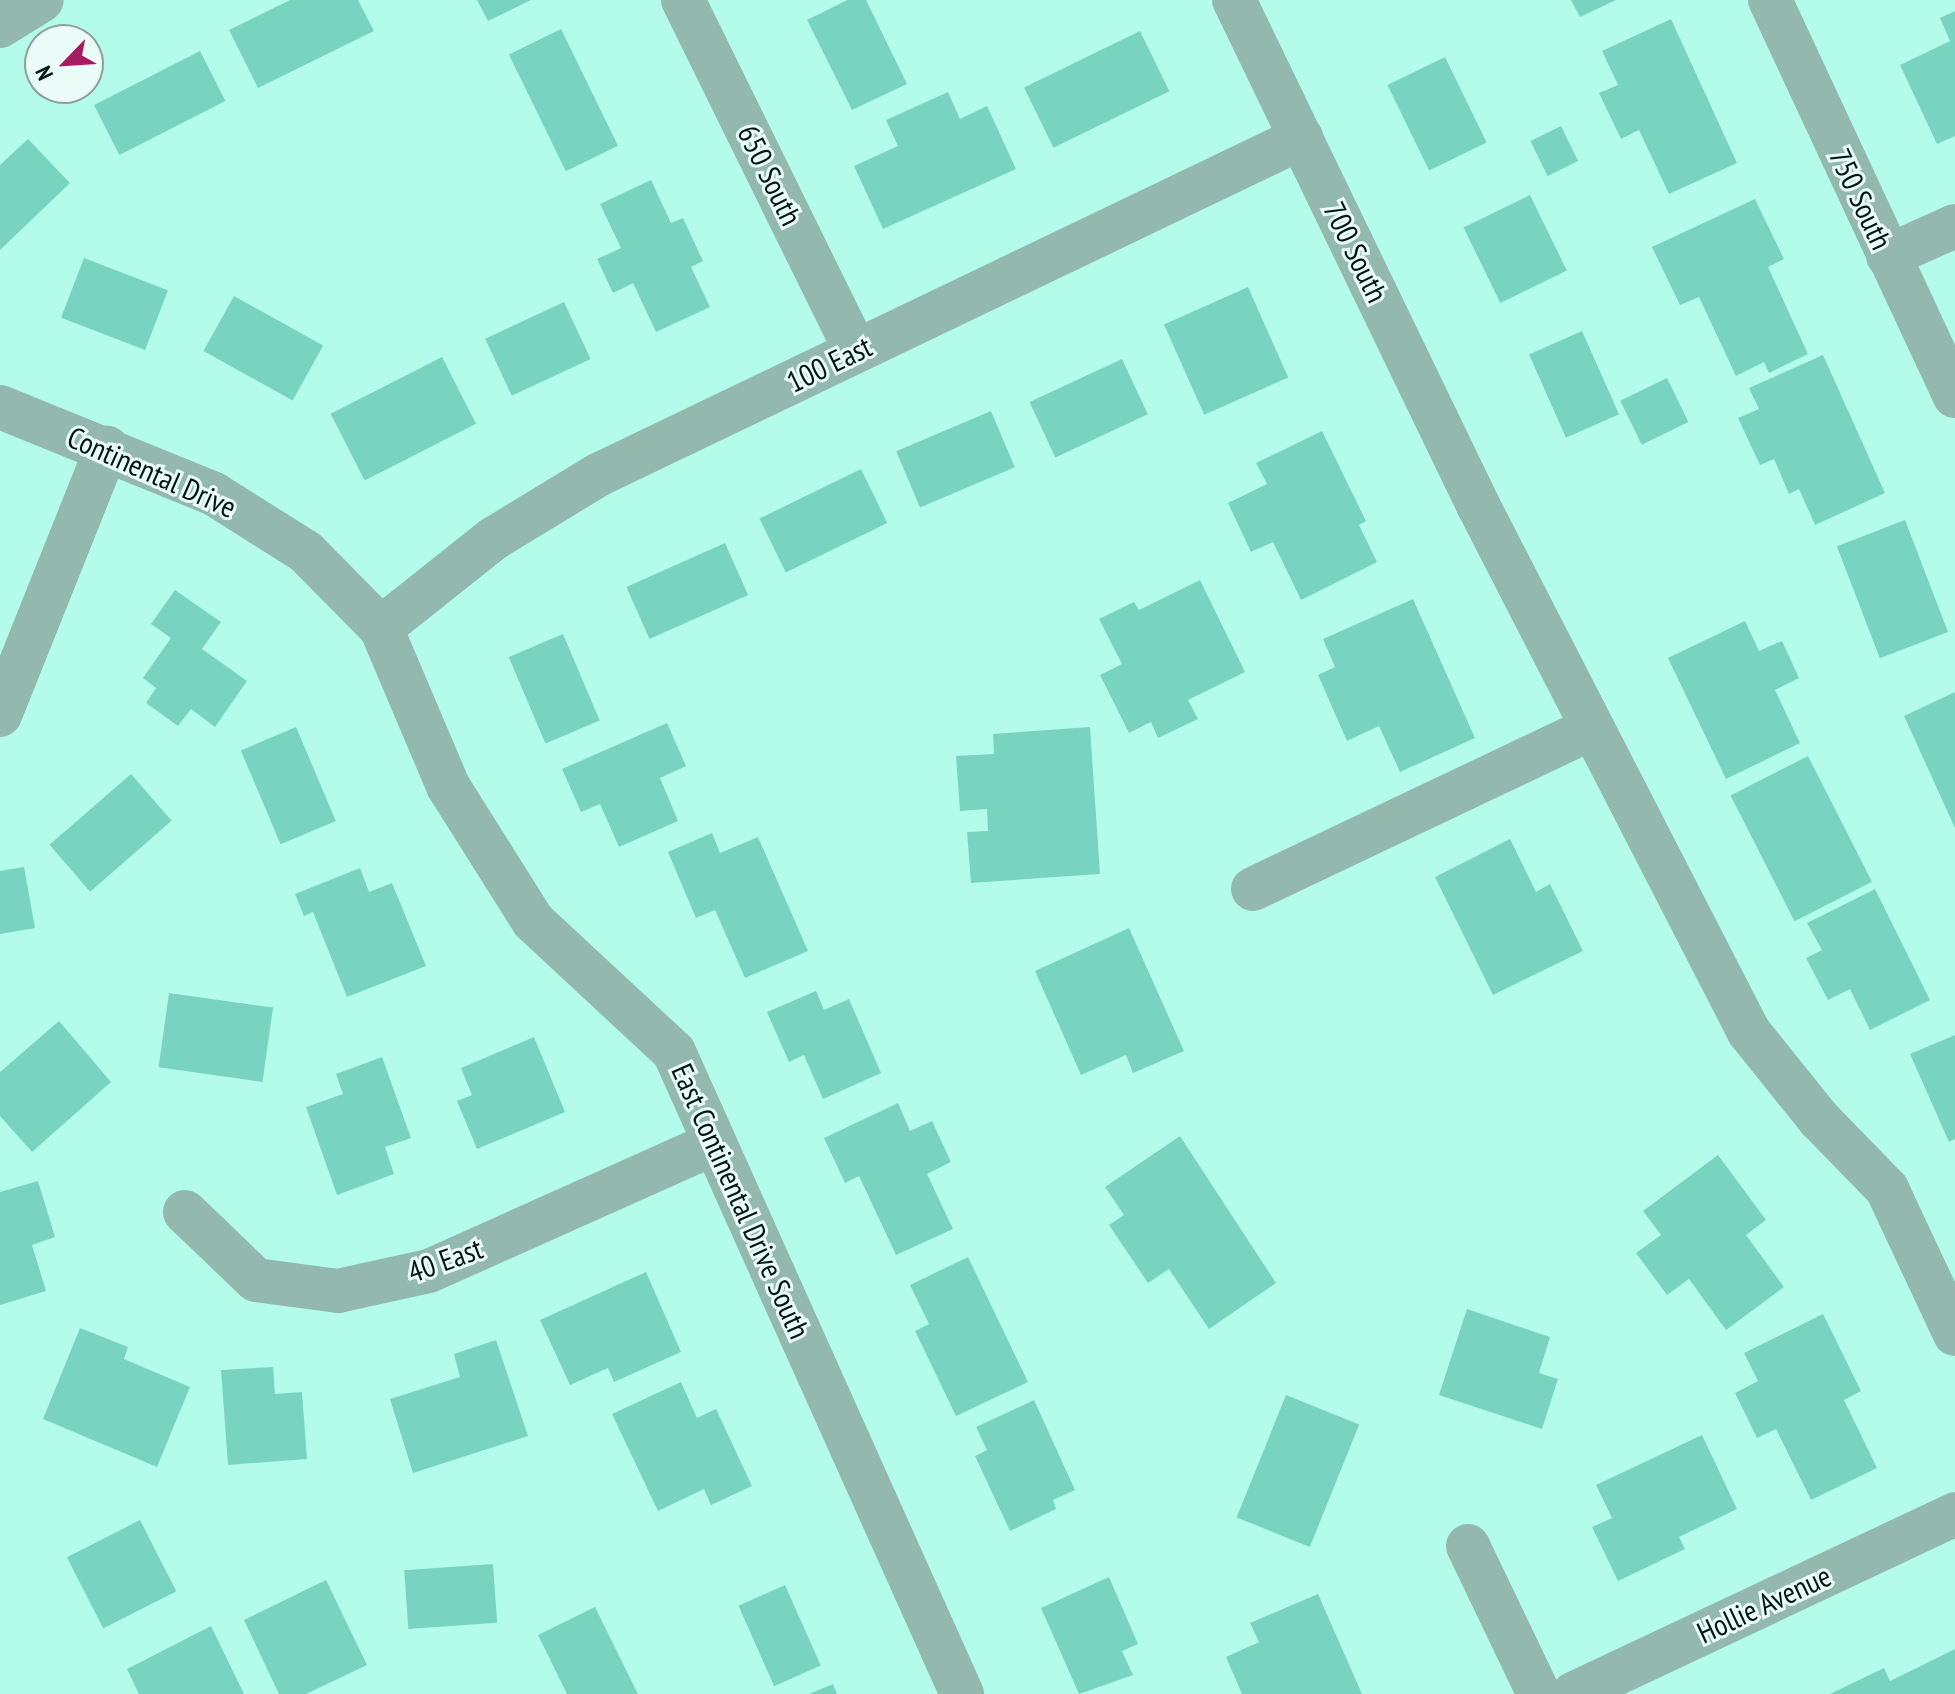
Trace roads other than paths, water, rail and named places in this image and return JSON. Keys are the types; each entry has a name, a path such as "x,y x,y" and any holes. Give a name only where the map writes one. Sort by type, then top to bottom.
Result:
{"street":[{"path":"0,26 42,0"},
{"name":"650 South","path":"683,0 856,351"},
{"name":"700 South","path":"1234,0 1478,505 1749,1032 1819,1119 1887,1189 1955,1334"},
{"name":"750 South","path":"1770,0 1955,396"},
{"name":"100 East","path":"381,628 493,539 598,475 1301,138"},
{"path":"1888,256 1955,226"},
{"name":"Continental Drive","path":"0,407 214,494 306,552 381,628 448,786"},
{"path":"0,715 107,448"},
{"path":"1253,889 1592,728"},
{"name":"East Continental Drive South","path":"448,786 533,921 674,1052 962,1694"},
{"name":"40 East","path":"185,1212 256,1280 338,1291 429,1271 715,1143"},
{"name":"Hollie Avenue","path":"1573,1694 1955,1514"},
{"path":"1468,1546 1539,1694"}]}
